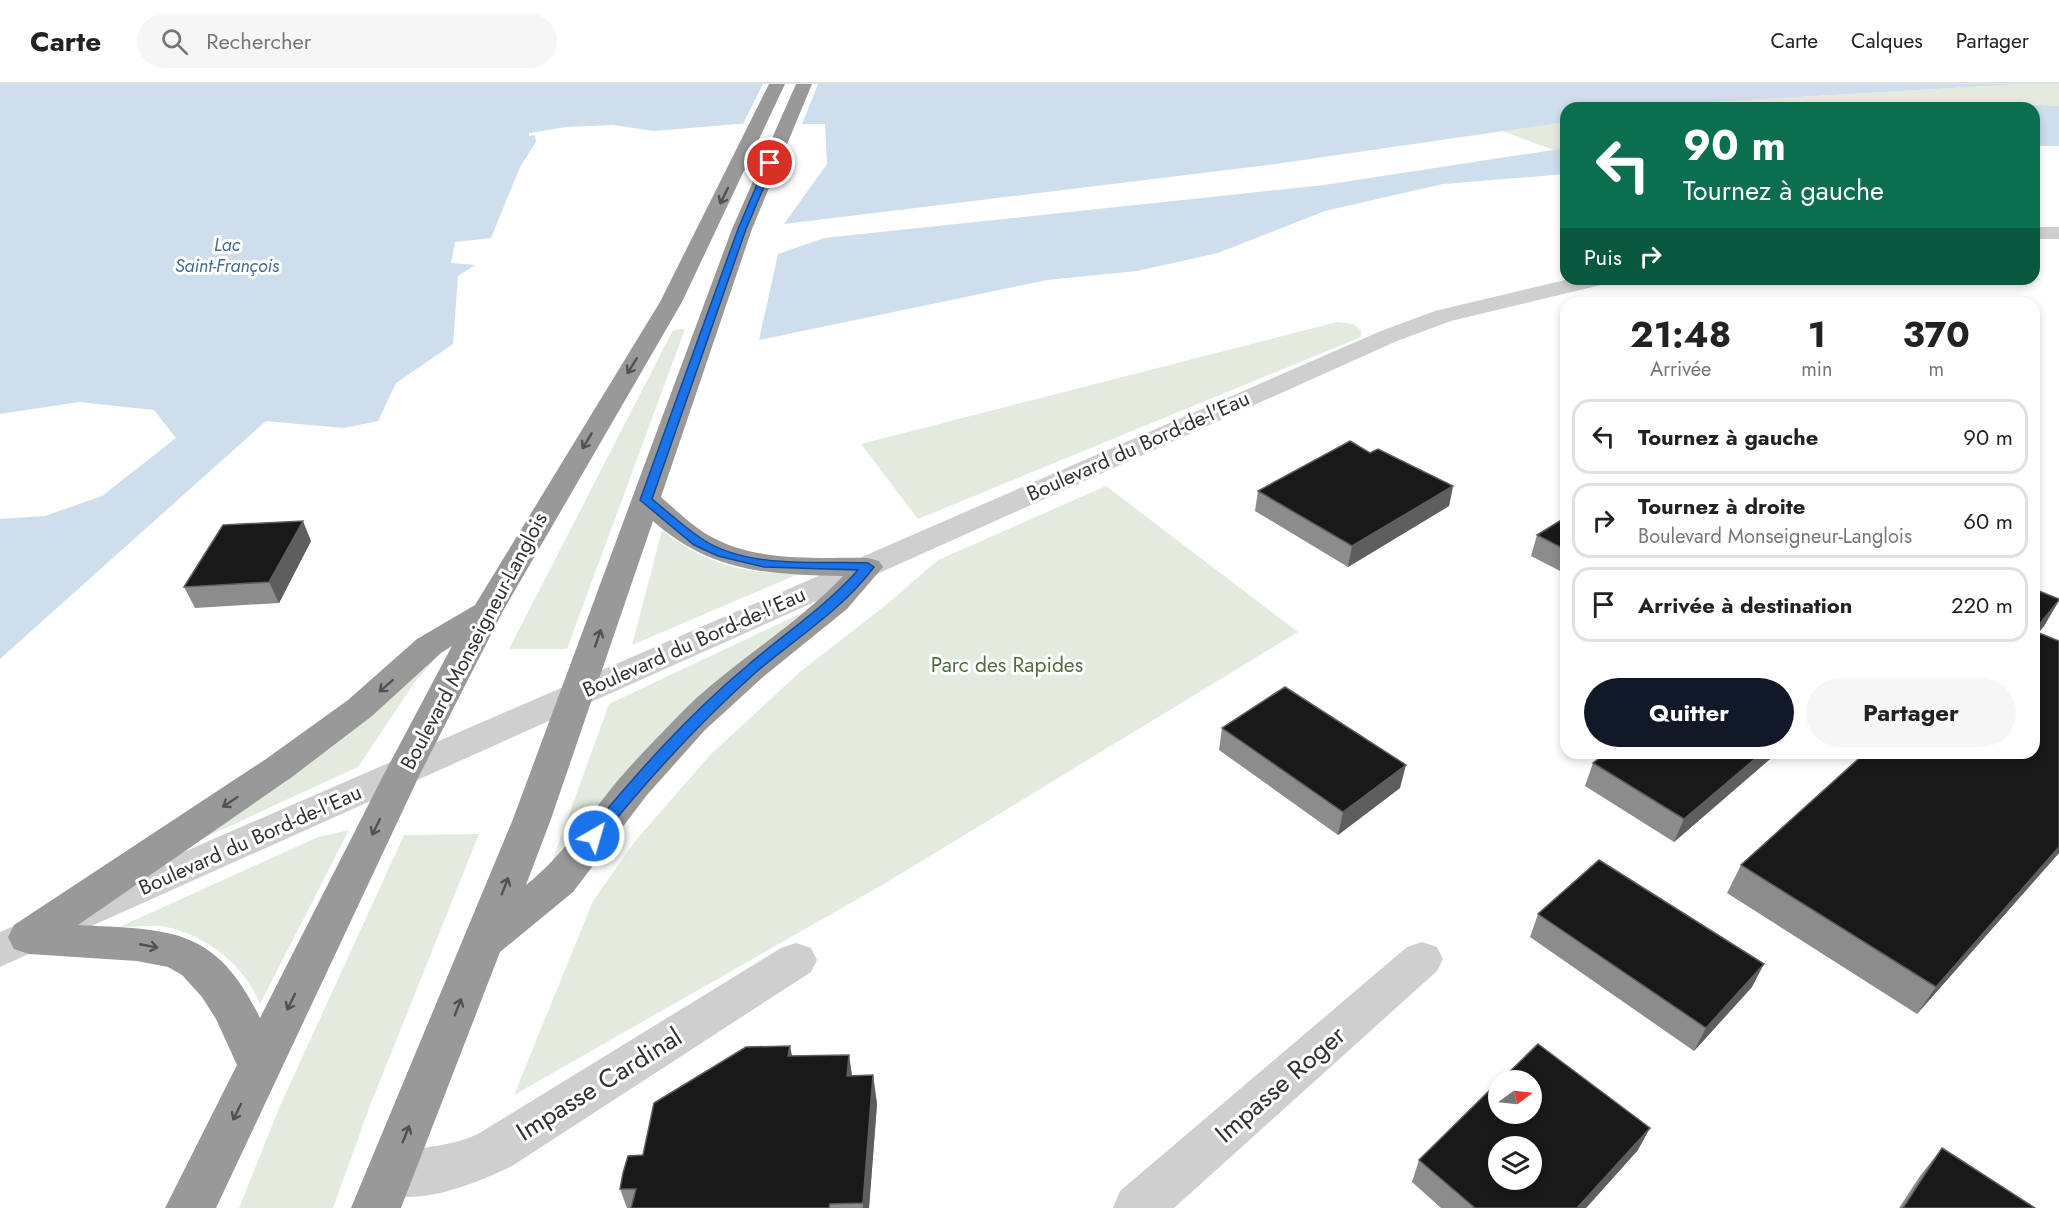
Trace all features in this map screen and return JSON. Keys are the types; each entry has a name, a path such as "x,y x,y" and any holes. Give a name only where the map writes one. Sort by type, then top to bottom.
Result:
{"highway":[{"name":"Boulevard Monseigneur-Langlois","path":"383,1191 484,941 579,693 742,229 772,124 777,84"},
{"name":"Boulevard Monseigneur-Langlois","path":"190,1208 402,774 487,611 558,487 666,311 772,124 804,84"},
{"path":"645,500 698,542 722,554 764,563 868,567"},
{"path":"484,941 559,881 634,786 701,715 752,669 836,602 868,567"},
{"path":"15,944 279,768 360,708 429,646 487,611"},
{"path":"15,944 146,944 171,951 207,972 220,988 238,1019 260,1066"}],"street":[{"path":"2040,233 2059,233"},
{"name":"Boulevard du Bord-de-l'Eau","path":"15,944 1389,336 1443,316 1572,285"},
{"name":"Impasse Roger","path":"1138,1208 1422,959"},
{"name":"Impasse Cardinal","path":"383,1191 419,1174 465,1165 495,1150 796,960"}],"green space":[{"path":"2021,84 2059,84 2059,106 2040,105 2040,102 1714,102"},
{"path":"1560,123 1560,150 1556,151 1500,130"},
{"path":"1337,322 1353,324 1361,330 1361,337 918,519 861,444"},
{"path":"685,329 567,649 509,649 673,330"},
{"name":"Parc des Rapides","path":"1106,486 1298,632 884,884 514,1095 593,901 636,840 710,755 801,671 886,605 938,560"},
{"path":"662,530 694,551 727,565 763,572 801,573 632,645"},
{"path":"804,612 744,661 549,870 609,704"},
{"path":"442,651 414,683 358,767 182,848"},
{"path":"349,830 260,1004 253,989 233,963 192,935 160,926 117,928 318,837"},
{"path":"479,834 371,1103 333,1208 239,1208 279,1108 404,835"}],"water":[{"name":"Lac Saint-François","path":"0,84 2021,84 1714,102 1560,102 1560,123 1268,165 784,224 827,164 825,124 738,124 654,131 613,125 566,127 529,133 529,136 535,135 536,142 520,167 491,238 455,242 451,263 475,265 458,276 453,344 396,383 378,421 344,428 266,421 0,659 0,519 45,516 102,496 176,438 154,410 79,402 0,414"},
{"path":"2040,105 2059,106 2059,146 2040,146"},
{"path":"1560,149 1560,174 1443,184 1325,211 1218,253 1137,271 1047,280 759,340 778,254 824,238 1324,185"}],"pier":[{"path":"763,84 818,84 802,124 743,124"}],"building":[{"path":"1350,441 1370,453 1378,449 1453,486 1352,546 1258,491"},
{"path":"303,521 269,582 184,587 223,525"},
{"path":"1560,521 1560,547 1537,535"},
{"path":"2040,591 2059,600 2040,624"},
{"path":"2040,633 2059,641 2059,847 1936,987 1741,865 1858,759 2040,759"},
{"path":"1285,687 1406,765 1343,812 1222,728"},
{"path":"1598,759 1755,759 1684,819 1593,763"},
{"path":"1599,860 1764,964 1706,1028 1538,914"},
{"path":"1538,1044 1650,1128 1577,1208 1475,1208 1419,1160 1488,1092 1488,1124 1542,1124 1542,1070 1511,1070"},
{"path":"790,1046 788,1056 849,1055 847,1076 873,1075 863,1203 830,1204 829,1208 631,1208 636,1189 620,1189 623,1173 628,1156 643,1155 654,1103 746,1047"},
{"path":"1942,1148 2035,1208 1903,1208"}],"route":[{"path":"594,836 634,786 693,722 723,693 780,645 836,602 868,567 785,565 722,554 689,536 645,500 742,229 770,163"}]}
